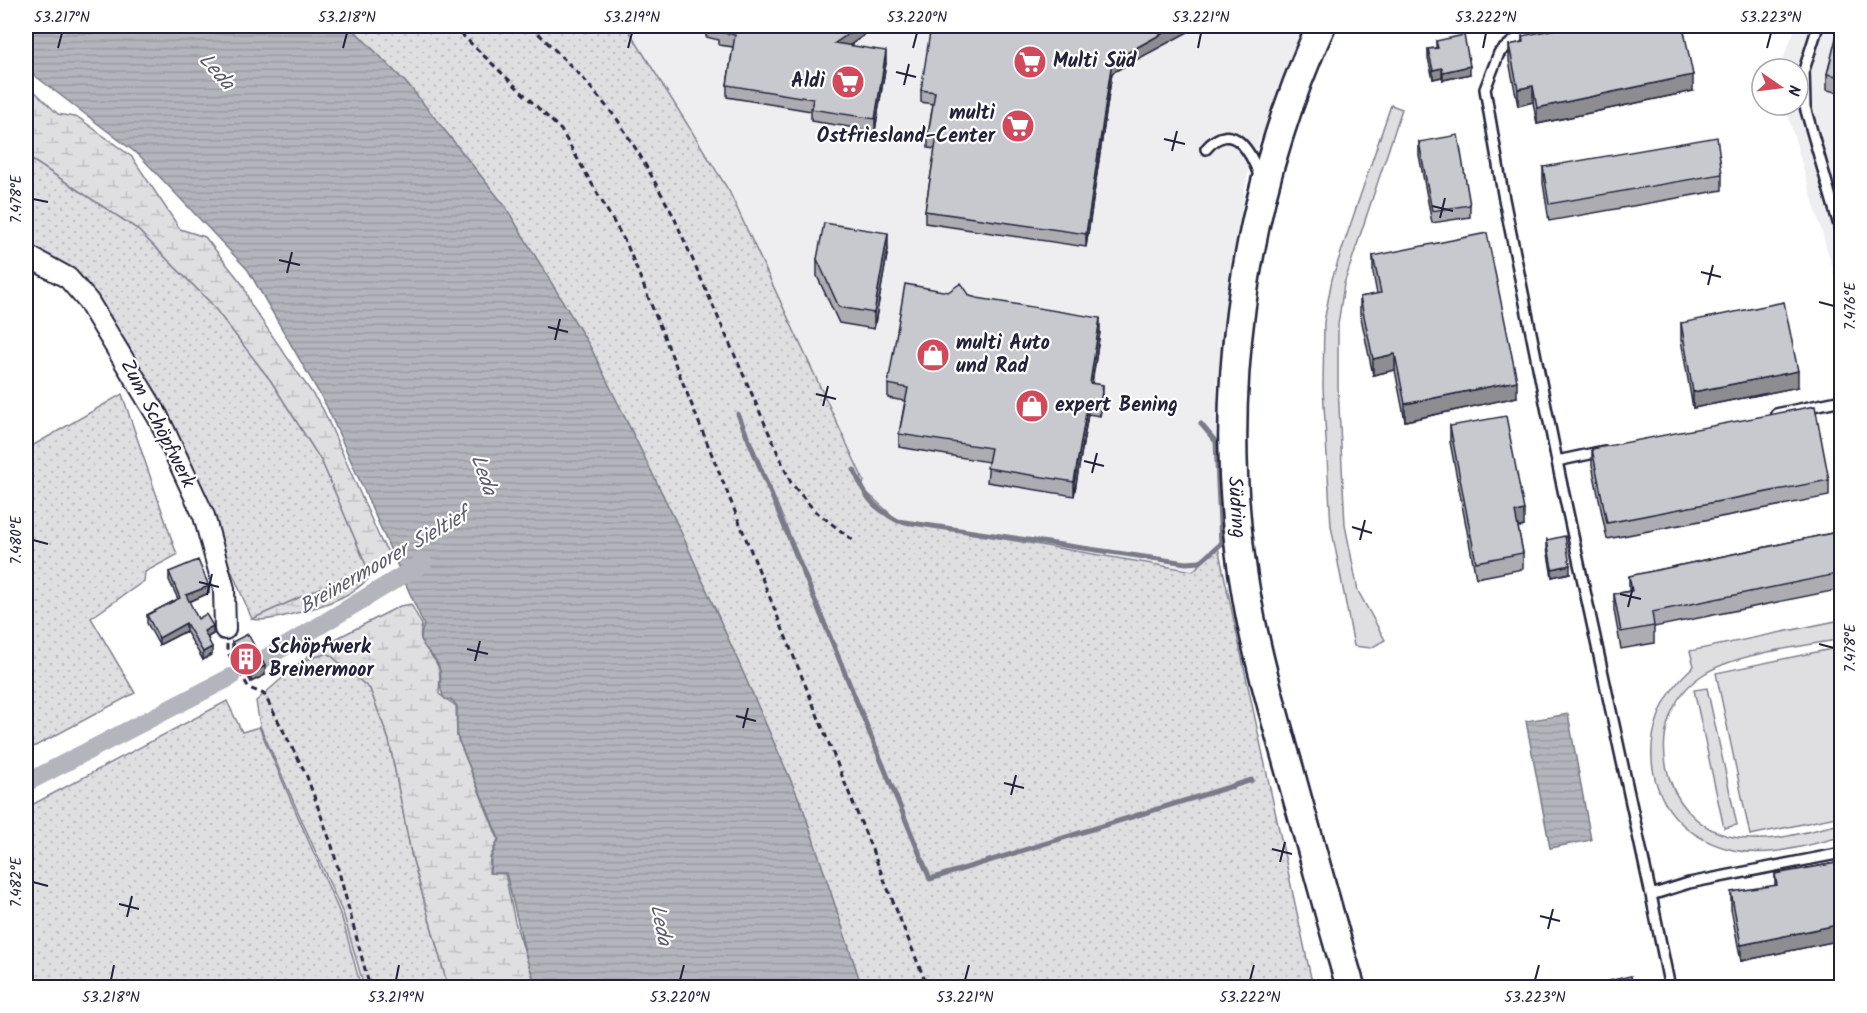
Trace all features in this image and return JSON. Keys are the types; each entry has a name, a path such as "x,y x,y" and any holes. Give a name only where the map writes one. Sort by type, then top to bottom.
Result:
{"main road":[{"name":"Südring","path":"1321,26 1284,118 1263,188 1250,254 1234,384 1233,455 1237,526 1247,598 1260,661 1351,987"}],"street":[{"name":"Zum Schöpfwerk","path":"26,255 68,278 88,301 158,417 204,516 224,589 225,629"}],"lane":[{"path":"1573,26 1528,29 1499,53 1485,89 1503,194 1557,461 1670,987"},
{"path":"1818,26 1804,70 1805,106 1842,236"},
{"path":"1206,148 1226,135 1233,138 1247,151 1263,188"},
{"path":"1762,417 1842,400"},
{"path":"1557,461 1614,448"},
{"path":"1651,895 1689,882 1842,853"}],"path":[{"path":"453,26 561,130 627,245 928,987"},
{"path":"531,26 588,84 617,119 641,157 673,215 791,483 814,510 855,542"},
{"path":"225,629 228,651 233,660 249,688 264,694 306,774 332,846 370,987"}],"shaded area":[{"path":"626,26 1304,26 1249,167 1232,262 1217,382 1218,547 1193,571 898,521 862,488 864,481 729,191"},
{"path":"1796,26 1841,26 1841,298 1788,117 1810,117 1810,57 1784,57"}],"green space":[{"path":"338,26 626,26 729,191 864,481 862,488 898,521 1193,571 1218,547 1313,987 862,987 815,857"},
{"path":"26,83 58,114 79,118 132,157 180,229 205,237 243,285 251,305 323,409 381,541 390,555 377,571 351,592 338,599 299,612 272,619 252,619 367,567 322,462 271,381 210,302 136,228 26,156"},
{"path":"1391,105 1402,109 1344,284 1338,325 1338,387 1345,525 1358,591 1385,640 1371,648 1354,646 1331,526 1323,387 1324,322 1332,279"},
{"path":"26,156 136,228 210,302 271,381 322,462 367,567 252,619 215,532 124,345 26,248"},
{"path":"122,394 177,555 145,572 144,581 91,618 135,693 26,751 26,441 32,446"},
{"path":"411,604 422,625 420,632 423,643 439,669 439,694 456,706 457,736 498,839 490,858 489,873 505,874 515,922 536,987 448,987 411,853 389,740 370,689 328,653 302,661 316,649 400,606"},
{"path":"1841,620 1841,639 1749,656 1715,668 1701,676 1682,695 1670,717 1665,742 1666,767 1674,791 1688,812 1708,828 1733,837 1760,839 1788,836 1841,824 1841,837 1774,852 1733,850 1702,838 1679,821 1662,798 1654,772 1652,744 1658,716 1672,690 1694,666 1690,651"},
{"path":"1841,647 1841,816 1750,835 1716,673"},
{"path":"328,653 370,689 389,740 411,853 448,987 364,987 344,916 260,726 256,701 302,661"},
{"path":"1707,688 1737,825 1724,828 1694,690"},
{"path":"227,701 242,732 259,727 342,918 361,987 26,987 26,808"}],"water":[{"name":"Leda","path":"26,26 350,26 411,88 505,206 591,348 682,534 803,808 862,987 537,987 527,960 506,873 490,873 491,858 499,839 457,736 457,706 443,696 438,664 421,640 424,625 326,405 248,270 140,156 26,69"},
{"path":"1568,714 1591,840 1550,848 1526,721"}],"building":[{"path":"709,26 860,26 835,43 886,51 875,119 811,109 813,99 727,85 735,35 719,32 720,27"},
{"name":"multi Ostfriesland-Center","path":"931,26 1176,26 1112,61 1086,234 925,211 937,136 928,135 935,92 921,90"},
{"path":"1570,26 1683,26 1693,75 1537,108 1533,86 1518,89 1509,45 1523,42 1522,36"},
{"path":"1839,26 1842,26 1842,77 1827,74"},
{"path":"1464,35 1470,66 1443,72 1442,68 1433,70 1428,49 1438,48 1436,41"},
{"path":"1458,135 1470,205 1432,211 1419,142"},
{"path":"1717,137 1722,174 1549,204 1543,167"},
{"path":"824,223 888,233 874,313 839,307 817,259"},
{"path":"1487,233 1517,381 1405,404 1395,354 1373,359 1360,297 1381,293 1373,256"},
{"path":"961,283 970,296 977,298 1100,318 1090,383 1103,385 1100,403 1088,401 1074,482 987,468 991,448 899,434 908,388 888,384 905,284 948,292"},
{"path":"1784,302 1798,371 1693,392 1681,323"},
{"path":"1815,406 1829,480 1607,523 1592,449"},
{"path":"1506,416 1524,510 1515,512 1523,553 1476,562 1450,426"},
{"path":"1842,531 1842,573 1652,612 1654,626 1621,632 1614,594 1632,591 1629,576"},
{"path":"1565,536 1570,565 1552,569 1547,540"},
{"path":"198,560 209,586 186,595 198,619 206,614 213,626 204,631 212,647 203,652 186,623 159,638 147,615 180,598 169,572"},
{"path":"248,634 265,666 251,673 232,642"},
{"path":"1842,862 1842,924 1741,945 1731,892 1777,885 1775,874"},
{"path":"1631,976 1633,987 1605,987 1604,982"}],"waterway":[{"path":"738,414 930,879 1252,780"},
{"path":"854,470 862,488 875,506 898,521 1186,563 1200,562 1221,544 1216,442 1201,424"},
{"name":"Breinermoorer Sieltief","path":"261,661 423,563"},
{"name":"Breinermoorer Sieltief","path":"26,783 231,677"}],"place":[{"name":"Multi Süd","path":"1030,62"},
{"name":"Aldi","path":"848,82"},
{"name":"multi Ostfriesland-Center","path":"1018,126"},
{"name":"multi Auto und Rad","path":"933,355"},
{"name":"expert Bening","path":"1032,406"},
{"name":"Schöpfwerk Breinermoor","path":"246,659"}]}
